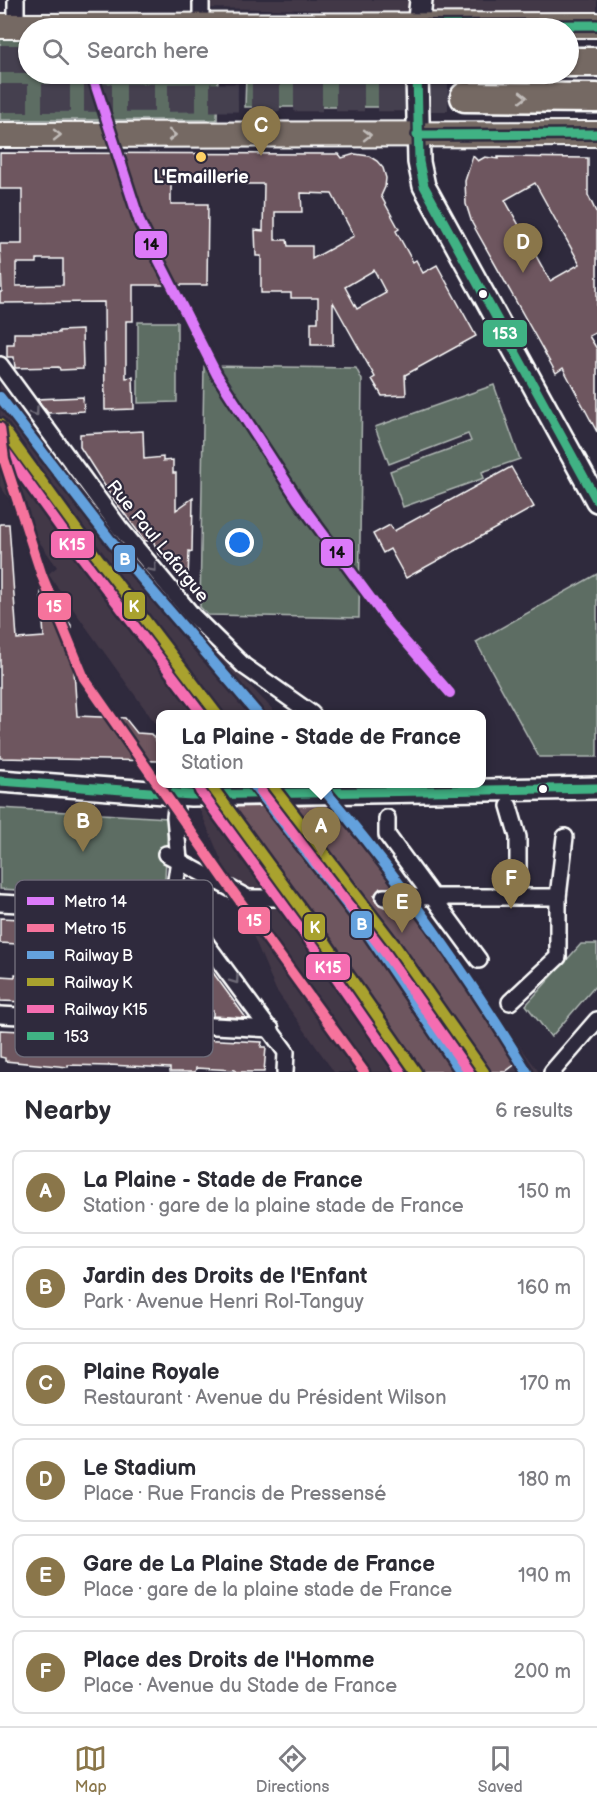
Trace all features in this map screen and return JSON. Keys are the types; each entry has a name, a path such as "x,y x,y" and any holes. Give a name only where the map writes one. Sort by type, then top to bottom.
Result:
{"highway":[{"path":"579,62 597,62"},
{"path":"465,97 597,98"}],"main road":[{"path":"579,25 597,25"},
{"path":"0,135 597,134"}],"street":[{"path":"8,26 16,0"},
{"path":"201,0 201,18"},
{"path":"419,18 421,0"},
{"path":"417,84 417,135 424,186 597,501"},
{"name":"Rue Paul Lafargue","path":"0,365 119,528 194,616 244,666 306,710"},
{"path":"0,782 191,795 344,788 597,788"},
{"path":"509,806 518,837 518,897"},
{"path":"173,880 176,808"},
{"path":"387,818 387,835 479,960"},
{"path":"510,1002 558,957 558,897 565,837"},
{"path":"173,857 248,898 281,898"},
{"path":"384,897 558,897"},
{"path":"0,903 15,904"},
{"path":"213,952 286,1052 285,1072"},
{"path":"0,1015 15,1016"},
{"path":"555,1071 597,1020"},
{"path":"213,1026 271,1029"}],"shaded area":[{"path":"203,0 597,0 597,15 203,8"},
{"path":"0,384 154,585 273,710 156,710 156,724 48,574 57,567 0,486"},
{"path":"191,788 332,788 539,1072 334,1072 276,990"}],"green space":[{"path":"0,37 18,37 18,84 218,84 217,120 0,120"},
{"path":"246,84 387,84 387,107 245,107"},
{"path":"138,322 177,322 177,402 138,403"},
{"path":"204,366 356,368 362,380 359,618 208,615 200,607"},
{"path":"494,385 520,459 482,472 484,478 403,507 390,471 471,441 468,434 389,464 375,427"},
{"path":"597,574 597,757 539,757 476,642"},
{"path":"0,808 168,818 165,880 15,880 15,890 0,889"},
{"path":"581,944 597,944 597,984 551,1037 526,1005"}],"building":[{"path":"0,153 339,154 342,158 355,154 369,156 383,168 386,178 381,196 413,262 416,260 423,273 437,265 476,336 405,375 406,395 382,396 372,379 375,377 333,302 333,345 311,345 311,322 318,322 318,298 291,298 291,293 261,293 261,256 256,256 255,230 263,231 264,184 244,184 244,175 171,177 171,204 208,204 207,285 133,285 133,321 126,321 126,378 133,377 134,409 105,410 104,302 0,303 0,292 2,292 0,244 22,244 22,189 0,189","holes":["301,193 332,194 354,236 312,259 312,246 288,246 287,240 275,240 275,212 302,212","37,259 63,259 63,285 16,286 16,263 37,263","374,270 386,293 357,309 345,287"]},
{"path":"473,156 478,161 485,157 498,159 498,157 588,158 588,195 597,214 597,332 589,336 597,349 597,432 563,368 556,373 472,223 466,204 465,181","holes":["535,183 580,264 550,281 505,200"]},
{"path":"82,330 83,369 15,368 14,357 7,357 7,344 14,344 14,333 59,333 59,331"},
{"path":"83,397 84,411 48,413 37,399"},
{"path":"143,431 144,459 163,457 163,461 173,460 173,473 176,473 176,510 193,498 192,552 189,551 188,580 158,553 153,540 145,541 112,497 80,447 80,434"},
{"path":"511,467 534,507 406,578 390,549 383,553 373,534 390,525 394,531"},
{"path":"0,524 9,524 17,639 44,637 40,581 71,625 77,716 125,718 137,733 151,734 156,741 156,761 0,758"},
{"path":"344,805 408,887 380,888 374,896 376,902 384,907 422,907 443,934 525,1057 505,1072 474,1072 466,1061 451,1072 405,1072 286,906 291,899 289,893 285,889 273,888 216,807"},
{"path":"0,918 15,919 15,944 0,943"},
{"path":"213,973 246,1018 213,1016 213,1011"},
{"path":"0,976 15,977 15,1002 0,1001"},
{"path":"0,1030 15,1031 15,1057 213,1057 213,1040 262,1042 261,1047 266,1047 264,1072 196,1068 195,1072 170,1072 170,1068 109,1065 68,1065 68,1067 5,1061 5,1058 0,1057"}],"tunnel":[{"path":"0,59 18,59"},
{"path":"0,98 465,97"}],"metro line":[{"name":"14","path":"95,84 140,223 217,375 298,500 389,623 450,693"},
{"name":"15","path":"0,428 4,459 42,576 84,678 156,781"},
{"name":"15","path":"161,788 364,1072"}],"rail line":[{"name":"B","path":"0,397 125,559 255,710"},
{"name":"K","path":"0,424 91,549 214,710"},
{"name":"K15","path":"0,444 81,556 199,710"},
{"name":"K","path":"213,788 327,944 416,1072"},
{"name":"B","path":"256,788 358,919 461,1072"},
{"name":"K","path":"274,788 394,944 484,1072"},
{"name":"B","path":"322,788 376,853 429,924 527,1072"},
{"name":"K15","path":"200,791 317,951 401,1072"},
{"name":"K15","path":"261,791 384,951 469,1072"}],"transit line":[{"name":"153","path":"579,25 597,25"},
{"name":"153","path":"417,84 419,162 424,186 597,501"},
{"name":"153","path":"417,135 597,134"},
{"name":"153","path":"0,781 191,795 597,788"}],"place":[{"name":"Plaine Royale","path":"261,156"},
{"name":"L'Emaillerie","path":"201,157"},
{"name":"Le Stadium","path":"523,273"},
{"name":"Jardin des Droits de l'Enfant","path":"83,852"},
{"name":"La Plaine - Stade de France","path":"321,857"},
{"name":"Place des Droits de l'Homme","path":"511,909"},
{"name":"Gare de La Plaine Stade de France","path":"402,933"}]}
